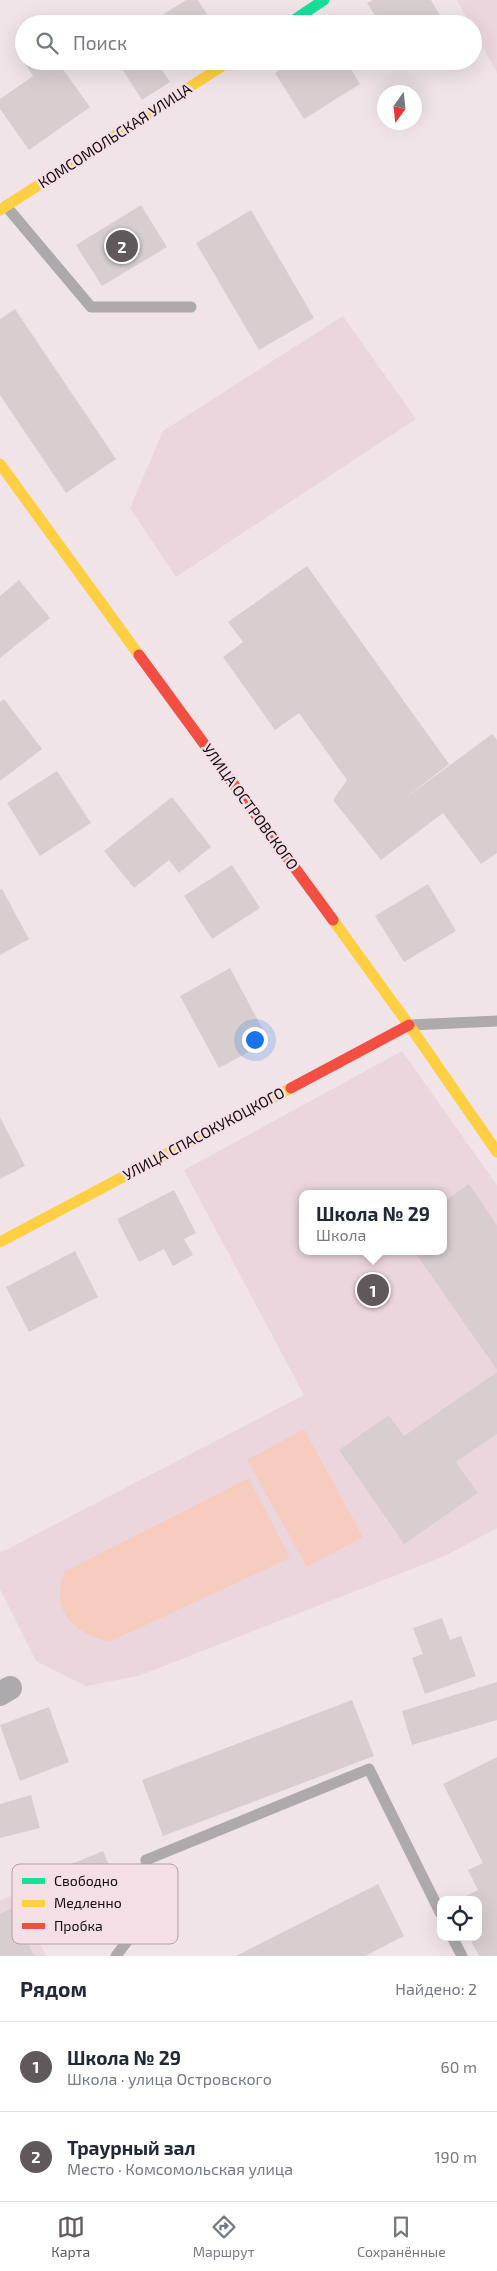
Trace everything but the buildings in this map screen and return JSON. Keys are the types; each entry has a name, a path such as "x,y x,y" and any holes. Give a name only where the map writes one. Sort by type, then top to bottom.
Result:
{"main road":[{"path":"302,15 324,0"},
{"name":"КОМСОМОЛЬСКАЯ УЛИЦА","path":"3,208 216,70"},
{"name":"УЛИЦА ОСТРОВСКОГО","path":"0,464 408,1025 497,1152"},
{"name":"УЛИЦА СПАСОКУКОЦКОГО","path":"0,1242 408,1025"}],"lane":[{"path":"298,0 306,12"},
{"path":"3,208 91,307 191,307"},
{"path":"408,1025 497,1021"},
{"path":"147,1864 146,1860 369,1769 437,1906"},
{"path":"454,1941 462,1956"},
{"path":"116,1956 125,1944"}],"shaded area":[{"path":"457,0 497,0 497,73 482,46 482,15 465,15"},
{"path":"343,316 416,419 176,577 130,508 163,431"},
{"path":"402,1051 497,1185 497,1528 445,1556 138,1676 86,1686 36,1661 0,1589 0,1553 304,1395 184,1170"},
{"path":"304,1429 363,1537 307,1567 247,1460"},
{"path":"249,1478 290,1558 109,1642 85,1632 75,1626 68,1618 60,1598 64,1572"},
{"path":"12,1895 12,1944 40,1944 46,1956 0,1956 0,1901"}],"traffic: fast":[{"path":"302,15 324,0"}],"traffic: slow":[{"path":"0,210 216,70"},
{"path":"0,464 139,655"},
{"path":"333,920 497,1152"},
{"path":"0,1242 291,1088"}],"traffic: jam":[{"path":"139,655 333,920"},
{"path":"291,1088 409,1025"}],"place":[{"name":"Траурный зал","path":"122,246"},
{"name":"Школа № 29","path":"373,1290"}]}
